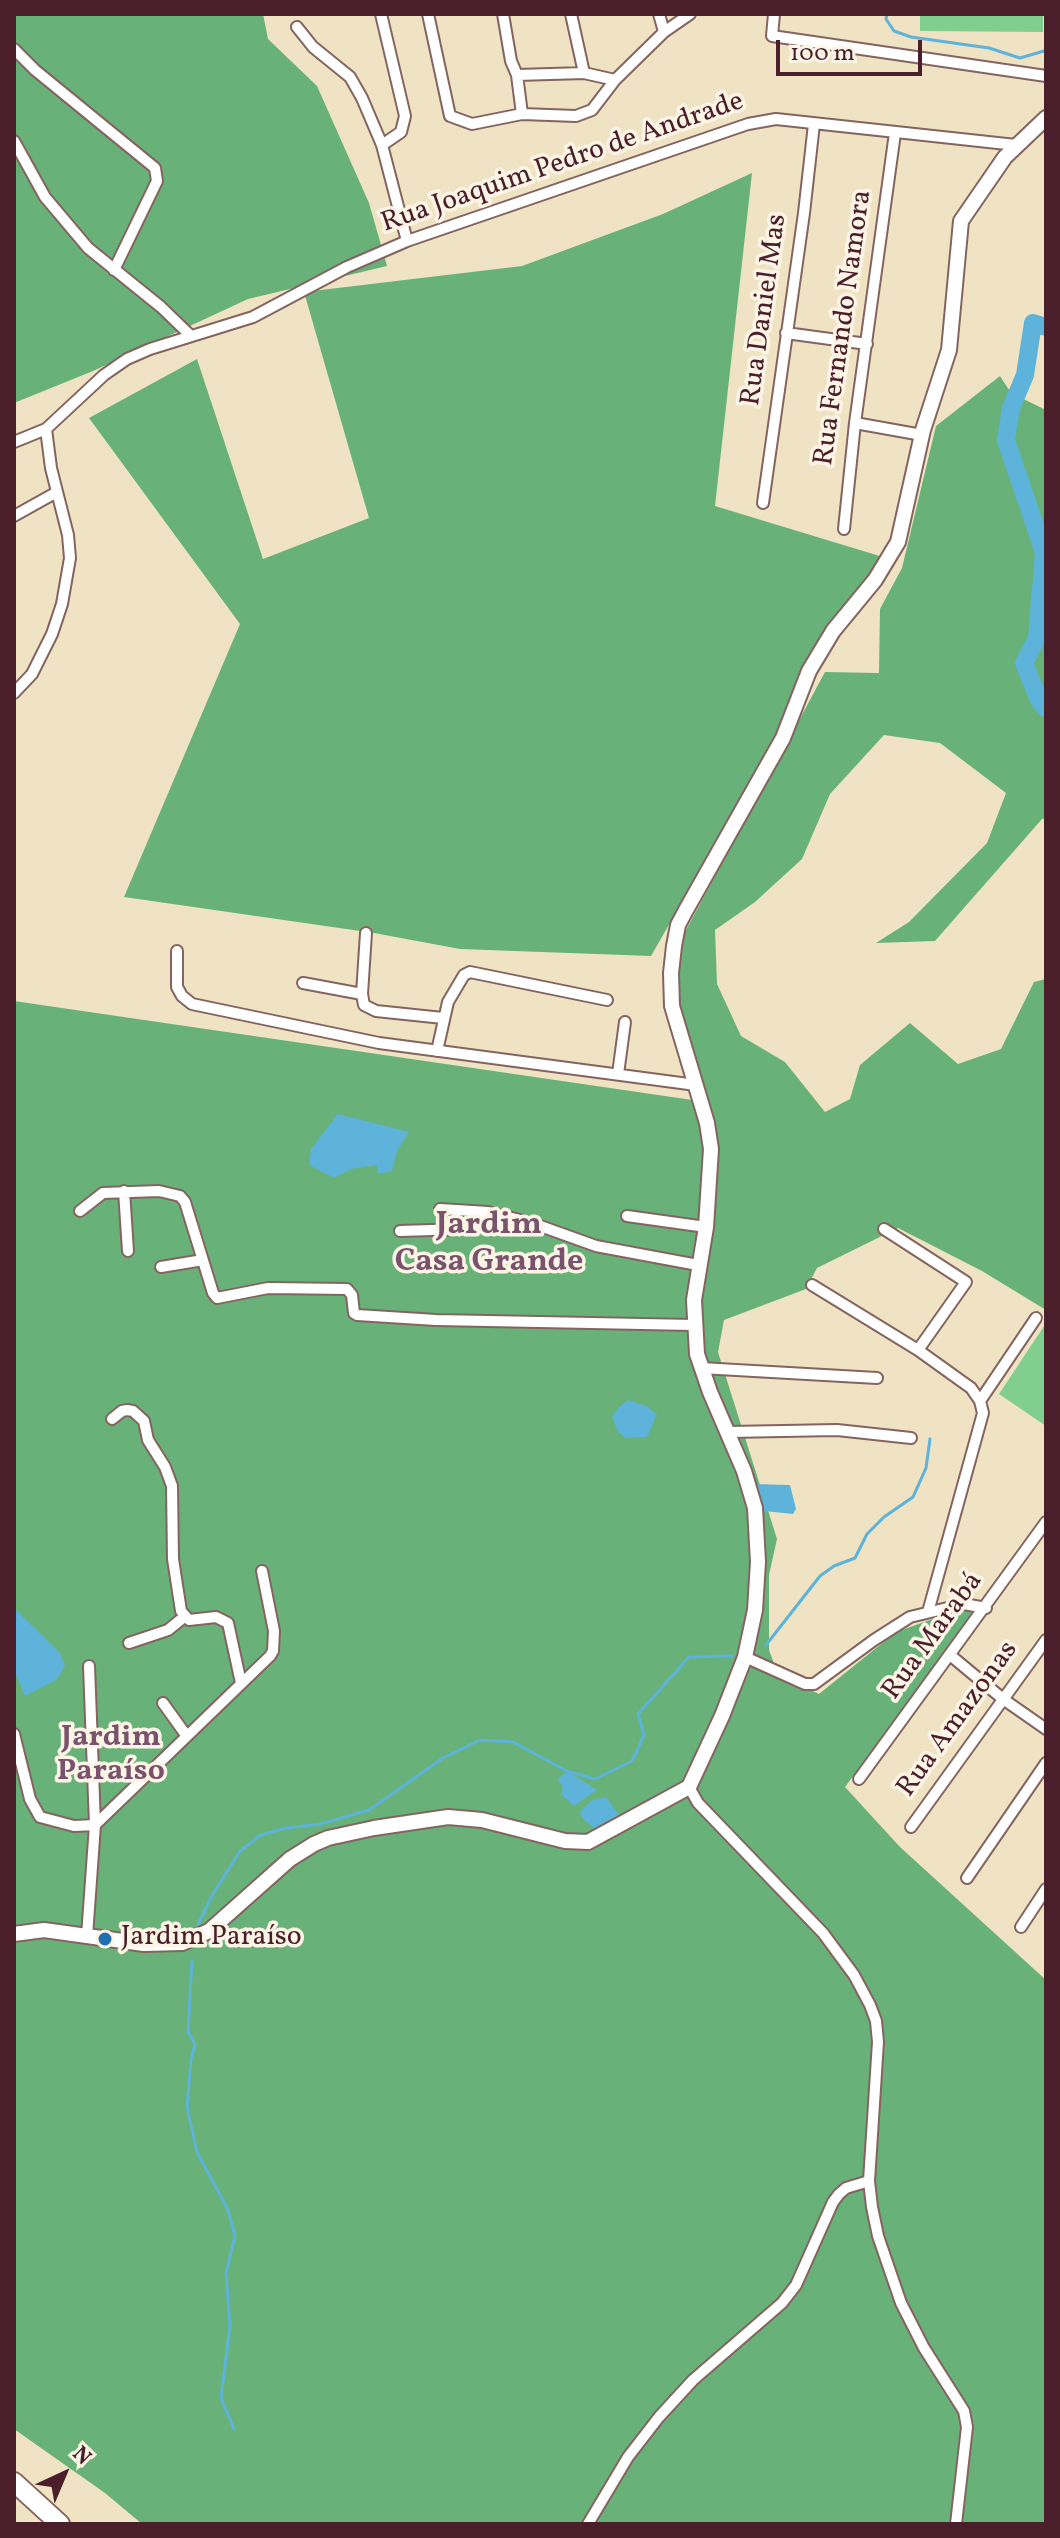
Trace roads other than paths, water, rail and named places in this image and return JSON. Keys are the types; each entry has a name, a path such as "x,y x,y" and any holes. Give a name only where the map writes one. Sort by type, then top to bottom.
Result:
{"highway":[{"path":"14,2482 60,2524"}],"main road":[{"path":"14,1934 44,1930 154,1945 191,1941 228,1916 290,1859 314,1844 336,1836 448,1817 482,1820 565,1841 588,1842 689,1787 745,1657 753,1627 757,1591 755,1508 729,1432 701,1368 694,1325 698,1265 706,1227 711,1149 670,990 678,925 777,750 816,659 833,631 893,553 922,435 949,350 961,221 996,168 1046,118"}],"street":[{"path":"381,14 405,116 401,132 382,145"},
{"path":"428,14 450,116 472,124 522,114 576,116 592,110 615,80 664,32 690,14"},
{"path":"503,14 522,114"},
{"path":"571,14 584,73"},
{"path":"659,14 664,32"},
{"path":"774,14 772,36 1046,76"},
{"path":"297,27 313,47 350,77 382,145 407,241"},
{"path":"14,49 35,70 155,168 157,181 114,270"},
{"path":"517,75 584,73 615,80"},
{"name":"Rua Joaquim Pedro de Andrade","path":"46,429 104,375 127,359 253,317 347,267 407,241 760,121 776,119 1016,145"},
{"name":"Rua Daniel Mas","path":"763,503 814,124"},
{"name":"Rua Fernando Namora","path":"844,529 855,423 895,133"},
{"path":"14,141 45,197 88,248 168,313 191,336"},
{"path":"786,333 867,344"},
{"path":"855,423 922,435"},
{"path":"14,442 46,429 70,558 62,604 52,634 32,674 14,693"},
{"path":"14,516 57,492"},
{"path":"366,933 364,1005 376,1011 443,1018"},
{"path":"177,951 177,987 192,1004 299,1028 437,1051 696,1085"},
{"path":"437,1051 443,1018 452,995 464,975 470,972 607,1000"},
{"path":"303,983 362,994"},
{"path":"618,1074 625,1022"},
{"path":"124,1191 128,1251"},
{"path":"80,1211 103,1193 159,1191 180,1196 185,1202 217,1298 268,1288 347,1289 352,1295 354,1313 357,1315 436,1320 694,1325"},
{"path":"440,1209 497,1215 532,1223 596,1246 698,1265"},
{"path":"400,1231 464,1229 497,1215"},
{"path":"627,1216 706,1227"},
{"path":"884,1229 966,1282 918,1350"},
{"path":"161,1267 203,1260"},
{"path":"812,1285 918,1350 971,1388 980,1401 983,1413 928,1612"},
{"path":"980,1401 1036,1318"},
{"path":"701,1368 877,1378"},
{"path":"112,1419 122,1411 133,1411 144,1421 153,1450 169,1475 174,1498 173,1559 184,1617 189,1620 216,1617 228,1623 241,1683"},
{"path":"729,1432 837,1430 911,1438"},
{"name":"Rua Marabá","path":"859,1779 1046,1522"},
{"path":"14,1734 30,1799 40,1817 74,1826 95,1825 273,1651 274,1631 262,1571"},
{"path":"745,1657 805,1684 814,1684 900,1622 964,1604 986,1608"},
{"path":"129,1643 168,1630 184,1617"},
{"name":"Rua Amazonas","path":"911,1827 1046,1640"},
{"path":"950,1655 1003,1699 1046,1729"},
{"path":"87,1936 95,1825 89,1666"},
{"path":"163,1703 186,1735"},
{"path":"967,1878 1046,1763"},
{"path":"689,1787 698,1803 823,1933 854,1975 876,2021 878,2042 869,2181 878,2236 901,2303 924,2348 964,2411 967,2427 956,2524"},
{"path":"1021,1927 1046,1889"},
{"path":"588,2524 628,2457 659,2417 693,2380 782,2303 796,2285 839,2194 846,2188 869,2181"}],"water":[{"path":"338,1114 409,1132 397,1151 392,1171 378,1174 377,1165 351,1169 334,1178 309,1165 311,1149"},
{"path":"628,1400 646,1406 657,1414 647,1437 626,1438 618,1432 612,1417"},
{"path":"754,1484 790,1485 796,1509 793,1514 764,1511"},
{"path":"14,1608 60,1653 65,1666 56,1680 25,1696 14,1670"},
{"path":"567,1771 597,1790 574,1806 561,1794 563,1786 557,1780"},
{"path":"606,1797 619,1815 609,1824 596,1829 579,1812 591,1801"}],"waterway":[{"path":"887,14 886,19 894,31 911,37 989,48 1020,58 1044,51"},
{"path":"1046,327 1033,323 1025,375 1011,408 1006,440 1044,552 1037,638 1024,663 1039,700 1046,708"},
{"path":"766,1645 820,1576 834,1566 855,1558 867,1534 884,1517 913,1497 926,1468 930,1439"},
{"path":"198,1925 240,1851 261,1835 320,1824 369,1810 443,1758 480,1740 513,1742 567,1771 595,1779 632,1761 644,1735 638,1714 689,1657 732,1656"},
{"path":"192,1961 188,2032 195,2044 187,2107 197,2152 228,2210 235,2236 226,2273 230,2326 221,2398 234,2429"}],"place":[{"name":"Jardim Paraíso","path":"105,1939"}],"district":[{"name":"Jardim Casa Grande","path":"489,1246"},
{"name":"Jardim Paraíso","path":"111,1756"}]}
